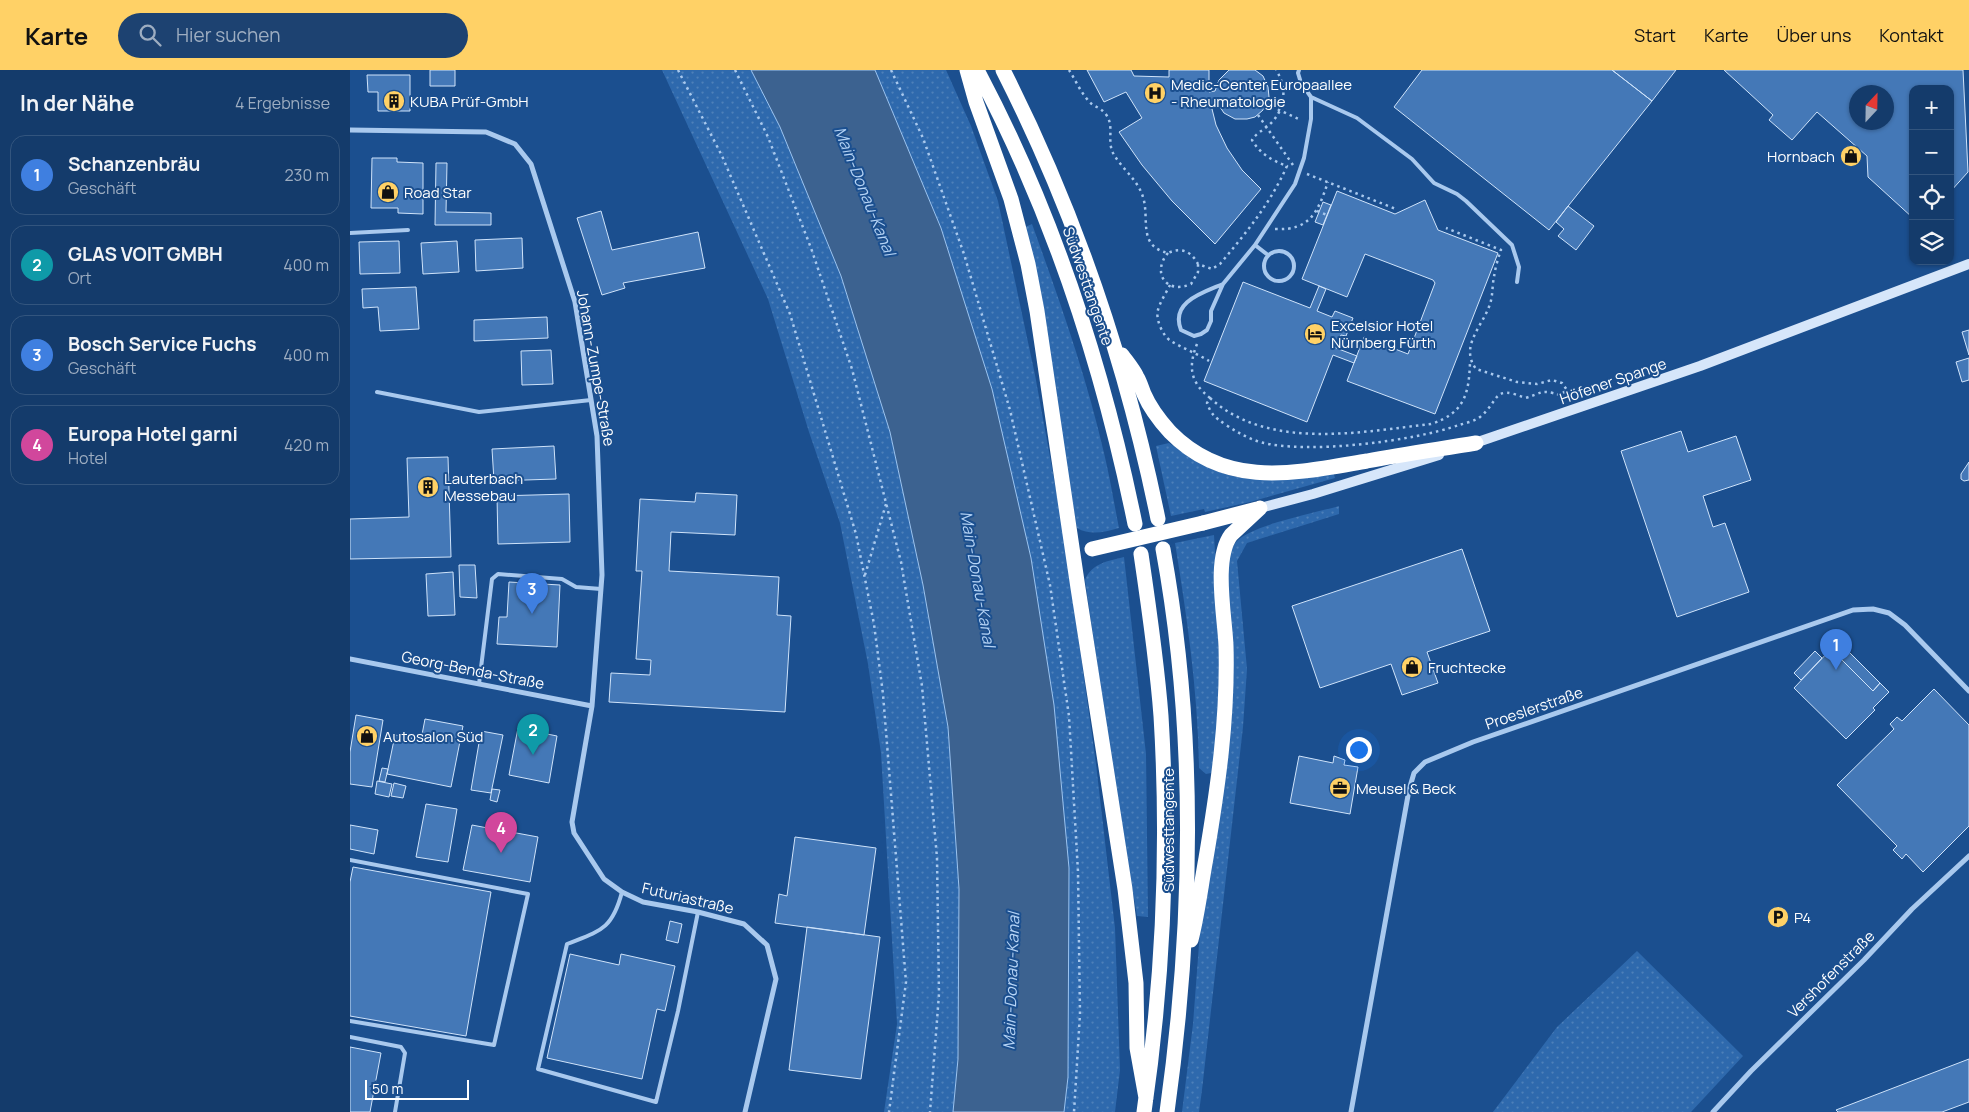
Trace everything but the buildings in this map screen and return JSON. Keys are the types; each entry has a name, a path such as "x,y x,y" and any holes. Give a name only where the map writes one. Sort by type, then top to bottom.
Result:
{"highway":[{"path":"967,70 976,102 1003,176 1028,264 1042,339 1132,944 1136,983 1137,1048 1145,1105"},
{"name":"Südwesttangente","path":"977,70 1023,164 1069,279 1100,374 1121,454 1136,524"},
{"name":"Südwesttangente","path":"1003,70 1036,138 1093,278 1115,345 1144,453 1158,519"},
{"path":"1115,345 1137,377 1156,415 1169,430 1194,452 1226,467 1267,474 1295,472 1476,443"},
{"path":"1073,553 1260,508"},
{"path":"1182,972 1197,914 1222,751 1226,662 1222,570 1224,552 1231,535 1260,508"},
{"name":"Südwesttangente","path":"1163,549 1176,641 1185,740 1187,859 1182,972 1167,1112"},
{"name":"Südwesttangente","path":"1141,554 1156,667 1163,785 1164,860 1160,952 1145,1105"}],"main road":[{"name":"Höfener Spange","path":"1260,508 1340,486 1476,443 1700,366 1969,264"}],"street":[{"name":"Johann-Zumpe-Straße","path":"350,130 486,132 516,144 531,164 575,302 597,436 602,575 592,706 572,822 574,833"},
{"name":"Proeslerstraße","path":"1351,1112 1409,790 1414,773 1425,762 1482,739 1853,610 1873,609 1889,612 1969,691"},
{"name":"Georg-Benda-Straße","path":"350,659 592,706"},
{"name":"Futuriastraße","path":"574,833 604,879 622,892 643,902 698,912 744,924 766,945 776,979 745,1112"},
{"name":"Vershofenstraße","path":"1713,1112 1750,1071 1864,960 1912,909 1969,856"}],"lane":[{"path":"1299,70 1298,74 1311,97 1357,118 1412,159 1434,184 1457,194 1466,201 1512,245 1519,267 1517,282"},
{"path":"1223,284 1186,302 1178,318 1180,330 1194,336 1207,330 1211,311 1223,284 1255,245 1295,184 1310,124 1311,97"},
{"path":"350,233 408,230"},
{"path":"1255,245 1268,256"},
{"path":"1280,250 1289,254 1294,263 1291,276 1280,281 1269,277 1264,266 1268,256 1280,250"},
{"path":"378,392 479,412 591,400"},
{"path":"479,684 492,579 498,574 562,579 576,587 601,589"},
{"path":"350,860 528,894 494,1045 350,1021"},
{"path":"622,892 618,908 606,927 567,944 538,1069 656,1102 678,1011 698,912"},
{"path":"350,1038 401,1048 405,1053 395,1112"}],"path":[{"path":"678,70 722,156 790,314 856,534 874,624 883,694 906,982 889,1112"},
{"path":"735,70 768,137 811,248 852,369 901,562 922,686 937,858 939,994 930,1112"},
{"path":"891,70 923,138 964,254 1010,410 1050,586 1069,716 1078,872 1080,1014 1074,1112"},
{"path":"1069,70 1087,100 1101,109 1108,117 1110,146 1127,174 1140,188 1144,198 1146,230 1149,243 1157,250 1168,254"},
{"path":"1258,115 1266,127 1297,170 1276,162 1260,151 1252,140 1254,136 1266,127 1280,110 1284,90 1276,70"},
{"path":"1266,104 1310,124"},
{"path":"1198,264 1212,269 1220,264 1256,221 1277,188 1287,166"},
{"path":"1299,171 1396,208"},
{"path":"1256,221 1267,228 1277,230 1294,228 1307,222 1317,211 1328,182"},
{"path":"1317,211 1327,216"},
{"path":"1201,334 1191,367 1200,390 1223,410 1264,427 1289,432 1324,434 1431,424 1446,419 1460,407 1467,389 1471,358 1470,348 1478,327 1490,305 1501,250 1446,228"},
{"path":"1174,250 1189,252 1198,264 1198,272 1191,284 1177,288 1170,285 1161,274 1160,267 1168,254 1174,250"},
{"path":"1170,285 1157,316 1166,336 1170,341 1209,361"},
{"path":"1210,398 1207,403 1212,415 1241,435 1261,442 1278,445 1327,447 1407,438 1457,426 1478,418 1499,395 1505,393 1511,392 1525,398 1539,392 1560,395 1567,390 1562,383 1552,380 1537,384 1524,383 1484,372 1476,369 1471,358"},
{"path":"864,578 886,502"}],"shaded area":[{"path":"662,70 751,70 780,127 841,276 890,432 923,585 948,727 959,889 958,1059 953,1112 884,1112 897,1024 881,753 868,664 840,523 809,432 768,299"},
{"path":"875,70 946,70 971,126 998,201 1035,375 1063,528 1096,764 1115,928 1120,1070 1115,1112 1064,1112 1068,1077 1069,868 941,228"},
{"path":"1032,224 1062,309 1089,395 1106,462 1119,528 1092,533 1077,528 1023,228"},
{"path":"1169,443 1206,466 1233,476 1276,479 1333,471 1335,478 1250,502 1205,512 1204,509 1171,516 1156,446"},
{"path":"1339,506 1339,514 1247,543 1237,561 1247,669 1243,727 1199,1112 1182,1112 1193,1024 1228,560 1236,542 1255,530 1284,520"},
{"path":"1214,535 1221,653 1214,769 1211,773 1206,774 1199,768 1194,683 1188,627 1175,543"},
{"path":"1124,557 1146,754 1148,917 1137,916 1110,752 1085,580 1096,566"},
{"path":"1637,951 1743,1056 1691,1112 1493,1112 1557,1027"}],"water":[{"name":"Main-Donau-Kanal","path":"751,70 875,70 941,228 992,389 1031,558 1054,705 1069,868 1068,1077 1064,1112 953,1112 958,1059 959,889 948,727 923,585 890,432 841,276 780,127"}],"place":[{"name":"Medic-Center Europaallee - Rheumatologie","path":"1155,93"},
{"name":"KUBA Prüf-GmbH","path":"394,101"},
{"name":"Hornbach","path":"1851,156"},
{"name":"Road Star","path":"388,192"},
{"name":"Excelsior Hotel Nürnberg Fürth","path":"1315,334"},
{"name":"Lauterbach Messebau","path":"428,487"},
{"name":"Bosch Service Fuchs","path":"532,614"},
{"name":"Fruchtecke","path":"1412,667"},
{"name":"Schanzenbräu","path":"1836,670"},
{"name":"Autosalon Süd","path":"367,736"},
{"name":"GLAS VOIT GMBH","path":"533,755"},
{"name":"Meusel & Beck","path":"1340,788"},
{"name":"Europa Hotel garni","path":"501,853"},
{"name":"P4","path":"1778,917"}]}
